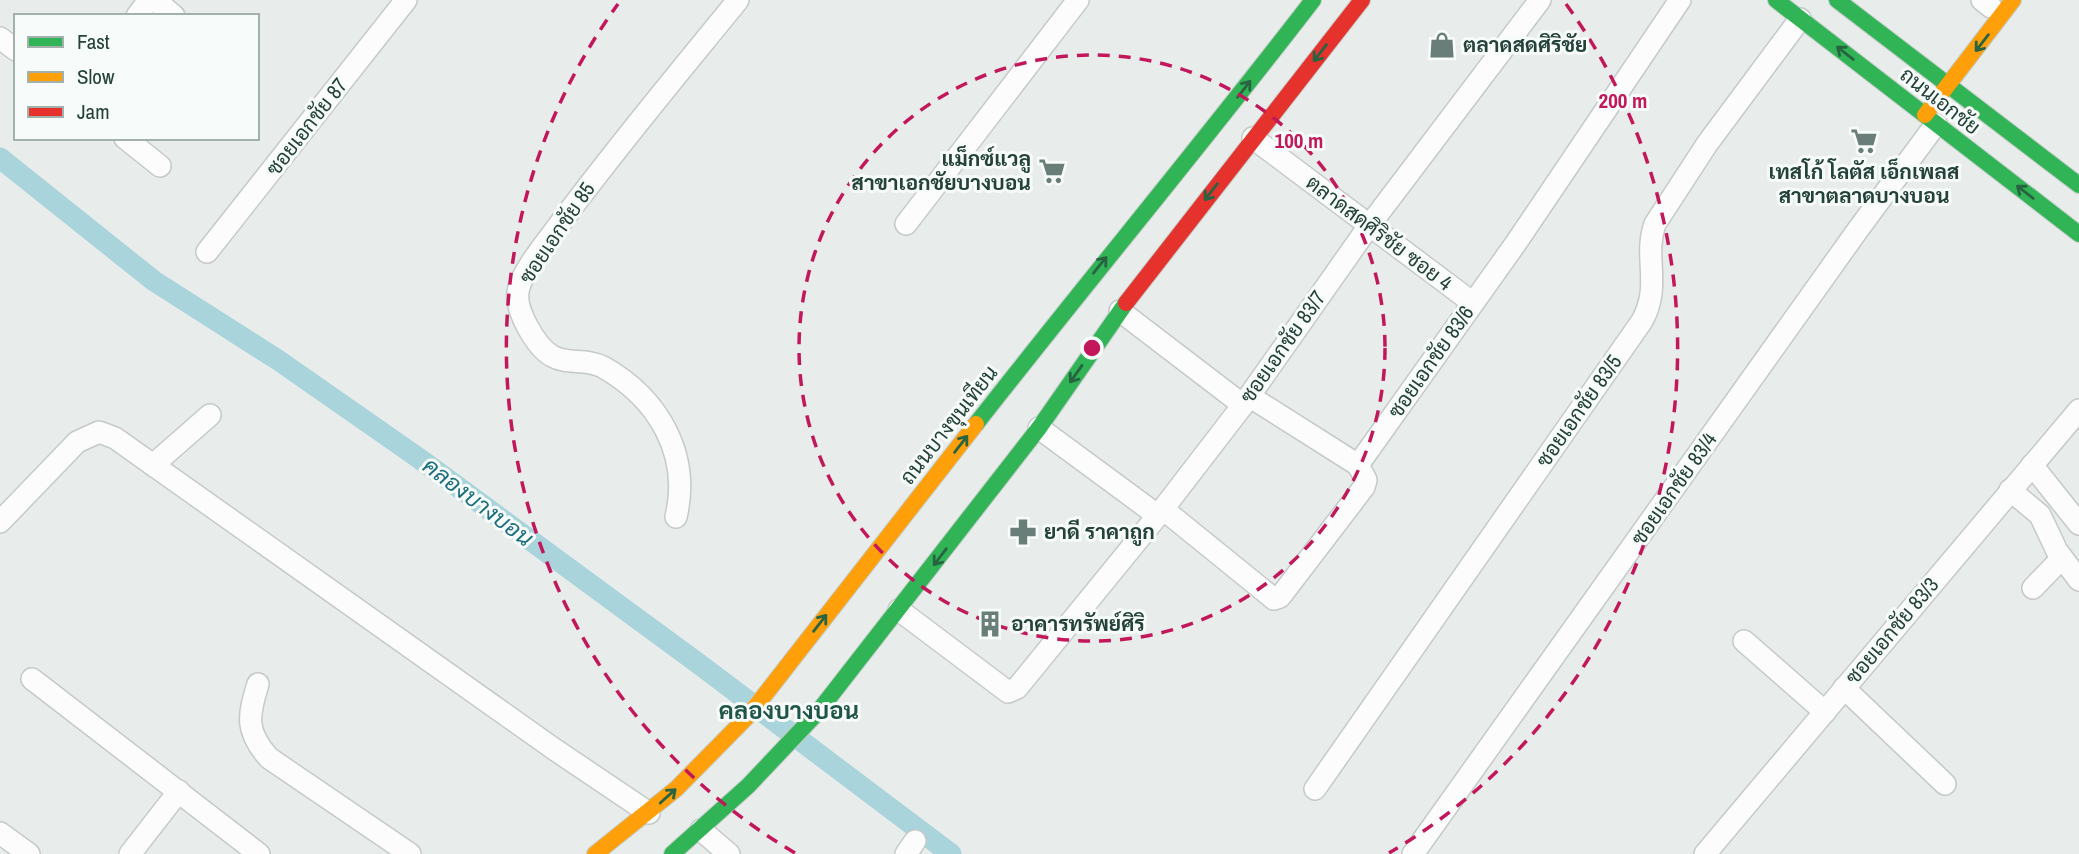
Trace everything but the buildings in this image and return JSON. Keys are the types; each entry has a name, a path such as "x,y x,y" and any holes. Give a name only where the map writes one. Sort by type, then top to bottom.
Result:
{"main road":[{"name":"ถนนบางขุนเทียน","path":"672,854 728,808 788,747 899,610 1039,428 1120,311 1239,126 1312,0"},
{"name":"ถนนบางขุนเทียน","path":"595,854 649,813 715,752 749,715 1088,280 1362,0"},
{"name":"ถนนเอกชัย","path":"1776,0 1800,19 1923,90 1949,85 2079,185"},
{"name":"ถนนเอกชัย","path":"1838,0 1923,90 1931,119 2079,234"},
{"path":"1931,119 1949,85 2014,0"},
{"path":"1923,90 1990,2"}],"street":[{"path":"155,0 172,14"},
{"name":"ซอยเอกชัย 87","path":"207,252 406,0"},
{"name":"ซอยเอกชัย 85","path":"676,517 680,500 674,443 652,408 632,388 603,367 591,362 561,360 548,354 531,333 521,312 518,292 538,253 595,175 738,0"},
{"path":"906,224 1078,0"},
{"name":"ซอยเอกชัย 83/7","path":"899,610 1007,692 1017,688 1160,512 1246,400 1369,226 1540,0"},
{"name":"ซอยเอกชัย 83/6","path":"1358,465 1473,303 1680,0"},
{"name":"ซอยเอกชัย 83/5","path":"1315,789 1642,321 1650,307 1652,294 1650,237 1654,224 1707,144 1800,19"},
{"name":"ซอยเอกชัย 83/4","path":"1413,854 1857,231 1931,119"},
{"name":"ตลาดสดศิริชัย ซอย 4","path":"1239,126 1473,303"},
{"path":"128,140 160,166"},
{"path":"1039,428 1160,512 1274,599 1282,594 1364,488 1366,480 1358,465 1246,400 1120,311"},
{"name":"ซอยเอกชัย 83/3","path":"1706,854 2079,410"},
{"path":"153,465 210,415"},
{"path":"0,522 77,442 99,432 115,438 554,749 649,813"},
{"path":"2032,466 2079,524"},
{"path":"2010,490 2040,515 2062,558 2079,580"},
{"path":"2033,588 2062,558"},
{"path":"1744,641 1825,712"},
{"path":"32,678 259,854"},
{"path":"258,684 249,714 258,745 269,758 410,854"},
{"path":"1844,688 1945,784"},
{"path":"130,854 179,792"},
{"path":"701,830 730,854"},
{"path":"0,833 29,854"}],"waterway":[{"name":"คลองบางบอน","path":"0,158 154,281 278,360 420,459 951,854"}],"traffic: fast":[{"path":"976,424 1313,0"},
{"path":"1776,0 2079,234"},
{"path":"1837,0 2079,185"},
{"path":"672,854 748,786 818,712 1039,428 1126,303"}],"traffic: slow":[{"path":"1925,115 2013,0"},
{"path":"595,854 676,789 749,715 976,424"}],"traffic: jam":[{"path":"1126,303 1362,0"}],"place":[{"name":"ตลาดสดศิริชัย","path":"1442,45"},
{"name":"เทสโก้ โลตัส เอ็กเพลส สาขาตลาดบางบอน","path":"1864,141"},
{"name":"แม็กซ์แวลู สาขาเอกชัยบางบอน","path":"1052,171"},
{"name":"ยาดี ราคาถูก","path":"1023,532"},
{"name":"อาคารทรัพย์ศิริ","path":"990,624"}],"district":[{"name":"คลองบางบอน","path":"789,711"}]}
